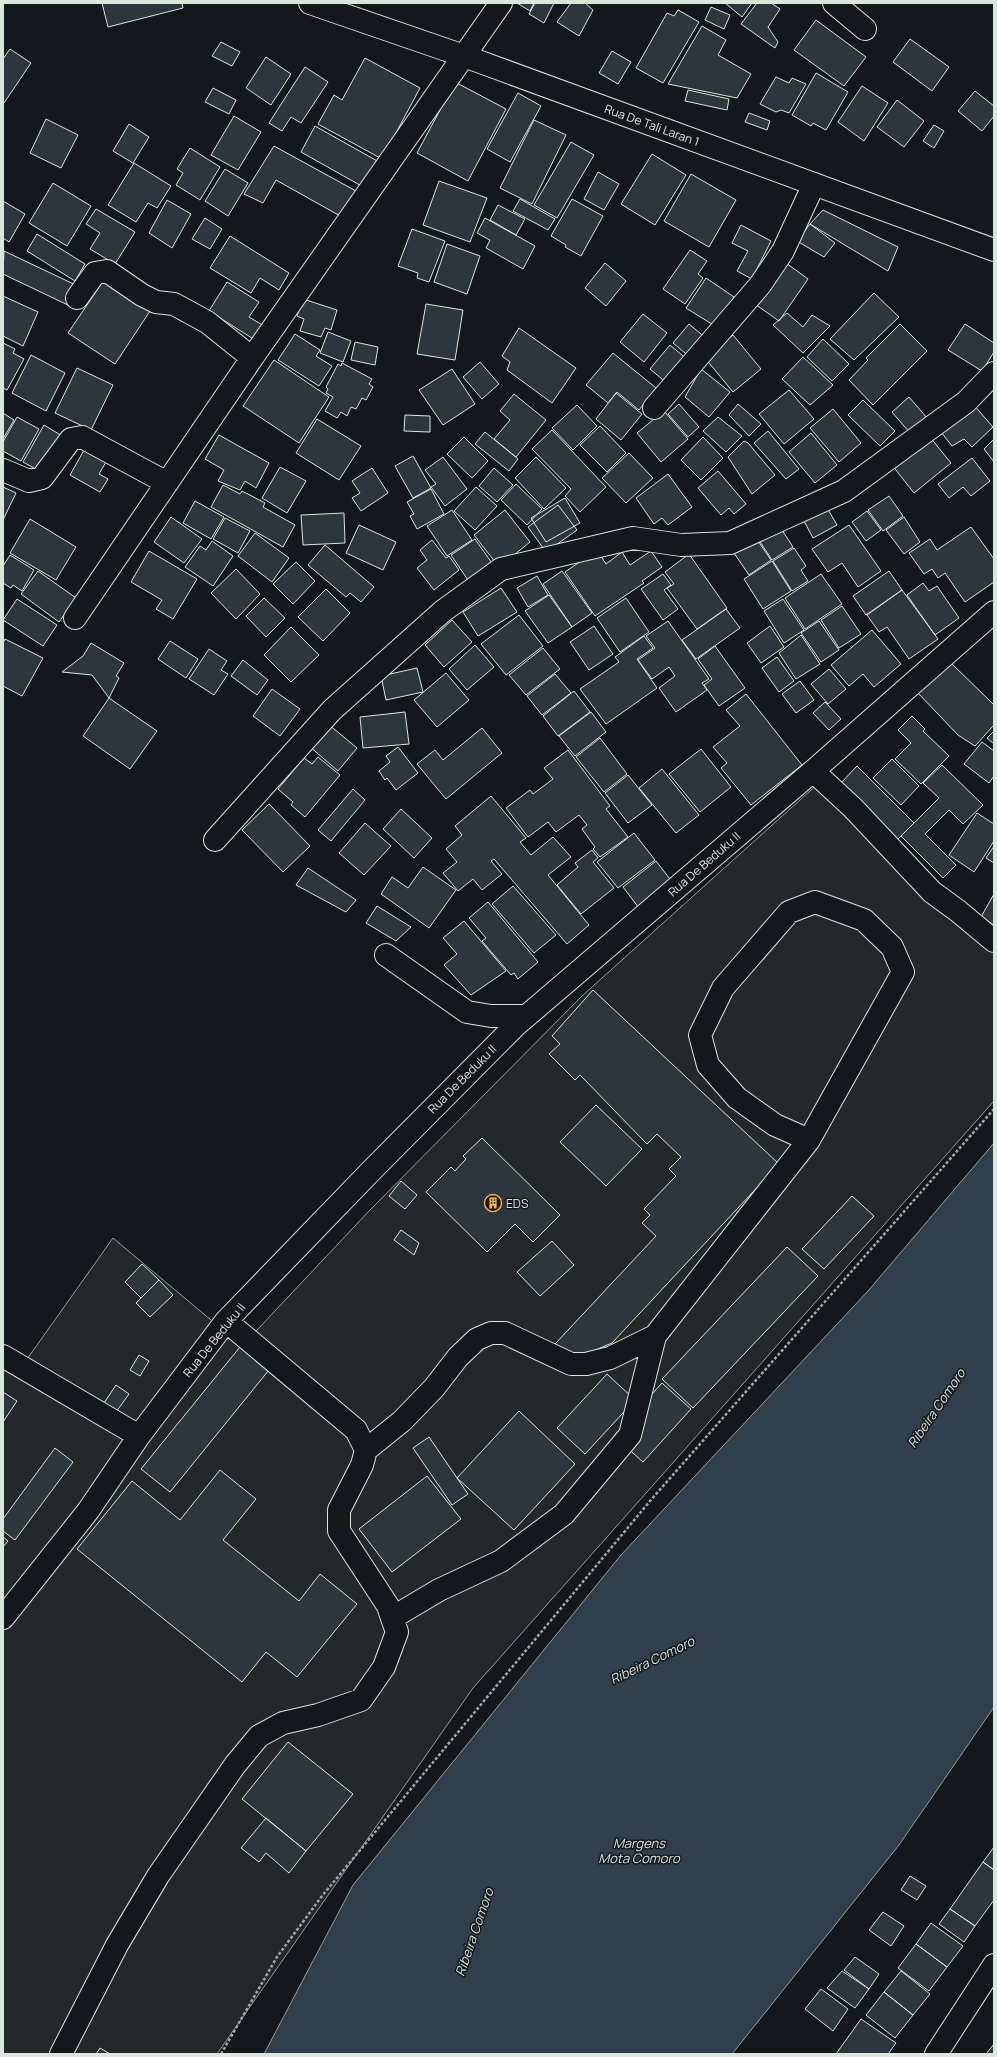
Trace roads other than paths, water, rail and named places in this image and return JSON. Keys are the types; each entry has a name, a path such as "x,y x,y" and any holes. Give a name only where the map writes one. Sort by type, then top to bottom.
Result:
{"street":[{"name":"Rua De Tali Laran 1","path":"310,3 464,56 994,250"},
{"path":"75,618 252,358 501,3"},
{"path":"834,3 865,29"},
{"path":"654,408 760,285 783,251 814,184"},
{"path":"77,298 95,273 107,271 142,295 156,302 174,304 207,322 252,358"},
{"path":"215,840 332,710 444,611 501,569 633,538 681,545 730,543 844,491 966,402 994,373"},
{"path":"3,470 29,480 42,478 71,439 82,437 167,484"},
{"name":"Rua De Beduku II","path":"3,1618 88,1511 139,1436 226,1321 371,1171 526,1016 813,771 994,612"},
{"path":"813,771 853,808 932,892 994,940"},
{"path":"392,1618 439,1590 501,1561 564,1514 630,1435 655,1336 809,1140 903,972 892,947 864,920 815,902 789,912 723,988 700,1035 708,1065 737,1098 775,1125 809,1140"},
{"path":"386,955 467,1012 491,1016 526,1016"},
{"path":"226,1321 356,1430 366,1450"},
{"path":"61,2054 117,1945 158,1876 235,1765 259,1736 283,1722 318,1715 361,1700 384,1667 397,1632 388,1606 339,1531 339,1510 362,1465 366,1450 402,1421 434,1388 458,1357 476,1339 491,1333 505,1333 571,1364 586,1364 610,1358 655,1336"},
{"path":"3,1356 139,1436"},
{"path":"936,2054 994,1965"}],"water":[{"name":"Margens Mota Comoro","path":"994,1143 994,1707 899,1845 732,2054 264,2054 353,1885 621,1555 868,1291"}],"place":[{"name":"EDS","path":"493,1203"}],"water label":[{"name":"Ribeira Comoro","path":"936,1408"},
{"name":"Ribeira Comoro","path":"652,1660"},
{"name":"Ribeira Comoro","path":"474,1932"}]}
